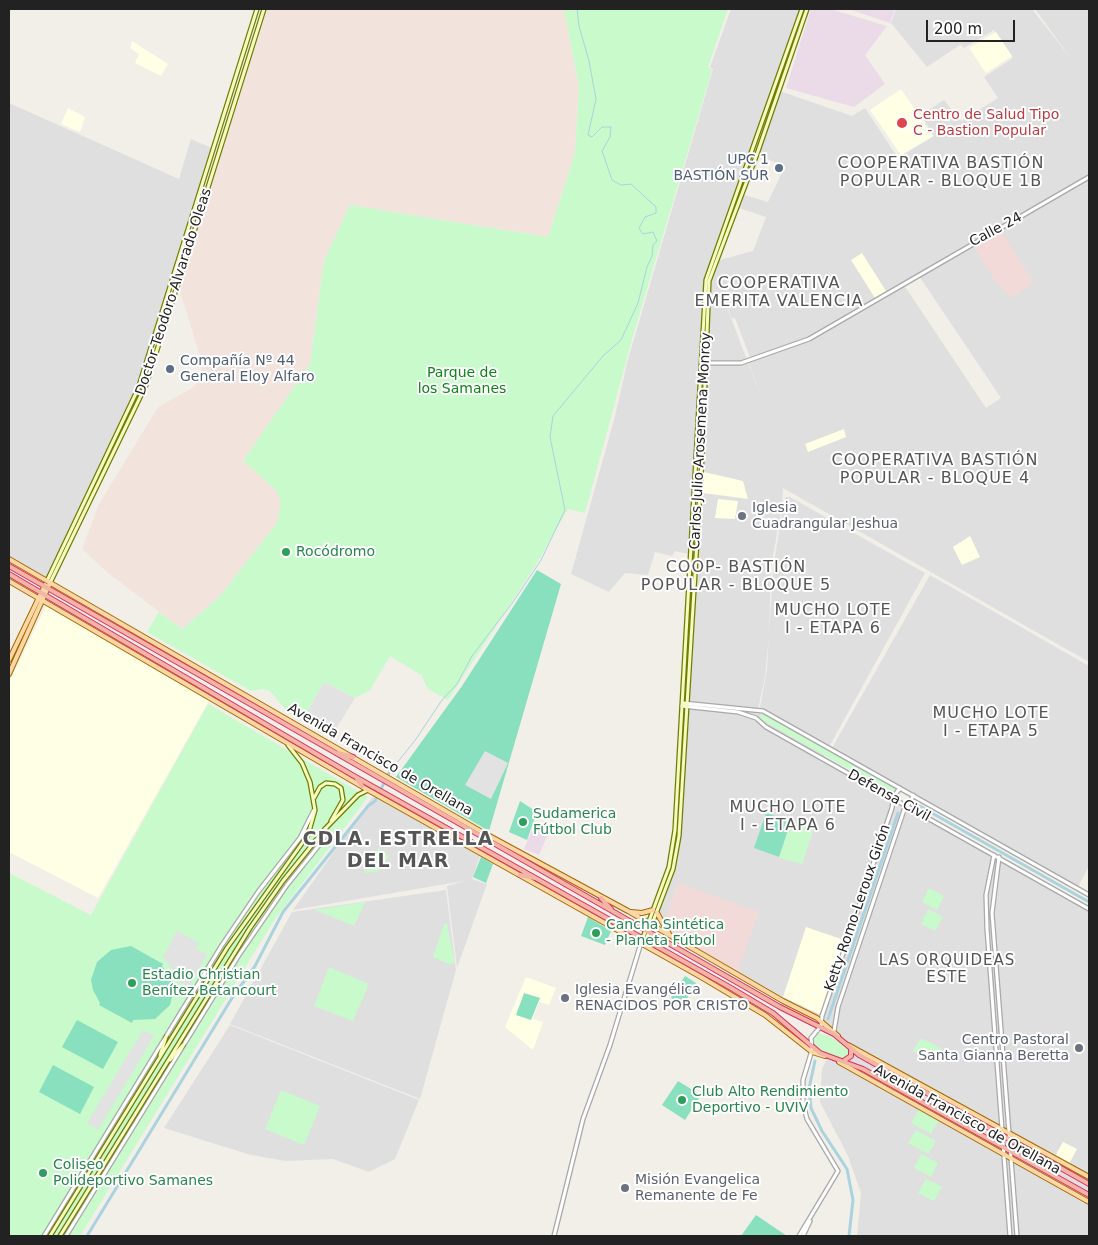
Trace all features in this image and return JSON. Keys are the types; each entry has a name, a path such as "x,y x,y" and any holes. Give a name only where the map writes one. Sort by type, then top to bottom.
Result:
{"highway":[{"name":"Avenida Francisco de Orellana","path":"9,566 333,752 382,777 391,785 820,1028 859,1054 1089,1184"},
{"name":"Avenida Francisco de Orellana","path":"9,574 42,596 354,776 542,880 766,1008 825,1056 842,1060 863,1069 1089,1195"},
{"path":"333,752 353,757"},
{"path":"354,776 362,786"},
{"path":"520,875 542,880"},
{"path":"601,898 614,912"},
{"path":"842,1060 847,1060 851,1056 852,1050 846,1044"}],"main road":[{"name":"Doctor Teodoro Alvarado Oleas","path":"49,582 138,389 257,9"},
{"name":"Doctor Teodoro Alvarado Oleas","path":"9,674 46,587 143,392 264,9"},
{"name":"Carlos Julio Arosemena Monroy","path":"655,912 672,852 706,280 802,9"},
{"name":"Carlos Julio Arosemena Monroy","path":"642,945 677,853 687,705 709,281 757,154 807,9"},
{"path":"148,359 153,360"},
{"path":"701,361 706,362"},
{"name":"Avenida Francisco de Orellana","path":"9,559 353,757 382,777 394,780 601,898 628,911 672,938 821,1020 846,1044 1003,1128 1089,1177"},
{"name":"Avenida Francisco de Orellana","path":"9,581 42,596 370,791 765,1015 812,1052 825,1056"},
{"name":"Doctor Teodoro Alvarado Oleas","path":"9,660 42,596"},
{"path":"50,1236 243,923 304,841 312,827 315,810 314,799 307,773 286,742"},
{"path":"314,799 318,790 324,784 332,782 341,788 343,800 330,824"},
{"path":"60,1236 250,928 283,881 325,829 358,795 370,791"},
{"path":"628,911 642,914 655,912 660,923 672,938"},
{"path":"156,1063 166,1037"},
{"path":"163,1068 184,1045"},
{"name":"Avenida Francisco de Orellana","path":"833,1058 1004,1152 1089,1202"},
{"path":"69,1206 69,1212 75,1211"},
{"path":"61,1219 68,1218 68,1223"}],"street":[{"name":"Calle 24","path":"706,362 741,363 809,339 1089,177"},
{"name":"Defensa Civil","path":"682,705 763,711 1089,895"},
{"name":"Defensa Civil","path":"687,705 738,712 756,718 766,726 1089,909"},
{"name":"Ketty Romo-Leroux Girón","path":"820,1028 821,1020 894,799 900,788"},
{"path":"906,806 913,795"},
{"name":"Ketty Romo-Leroux Girón","path":"834,1031 838,1007 906,806"},
{"path":"44,1236 238,920 300,838 315,810"},
{"path":"66,1236 254,931 324,839 325,829"},
{"path":"994,854 986,895 986,914 1010,1236"},
{"path":"999,857 992,914 1017,1236"},
{"path":"986,914 989,916 992,914"},
{"path":"987,929 989,926 994,928"},
{"path":"554,1236 583,1119 610,1045 642,945"},
{"path":"992,1004 996,1008 1000,1005"},
{"path":"994,1022 998,1018 1001,1022"},
{"path":"801,1236 838,1174 808,1119 803,1104 803,1080 812,1052 811,1038 820,1028"},
{"path":"1008,1195 1014,1196"},
{"path":"1008,1205 1015,1208"}],"shaded area":[{"path":"267,9 564,9 579,87 575,153 548,237 350,205 324,261 310,364 243,461 276,490 281,501 277,523 219,597 182,629 108,573 82,549 99,504 158,407 194,387 203,366 179,288"},
{"path":"731,9 800,9 705,279 689,554 675,551 672,556 655,552 648,575 625,573 609,592 571,574 615,416 627,363 713,69 710,67"},
{"path":"811,9 830,9 887,26 865,55 885,84 854,107 786,88"},
{"path":"848,9 895,9 890,23"},
{"path":"896,9 1032,9 1072,60 1035,9 1089,9 1089,662 783,488 782,507 771,566 769,635 773,569 784,500 786,497 790,497 925,573 824,756 1089,907 1089,1236 857,1236 861,1193 848,1156 820,1102 822,1069 838,1037 815,1016 672,938 658,914 673,869 684,736 709,281 716,261 753,251 766,217 736,207 741,194 768,202 785,166 755,154 777,90 852,116 865,108 898,158 934,136 921,115 944,100 961,121 998,98 984,77 1013,58 994,30 964,48 959,43 960,45 927,67 891,23","holes":["919,276 1001,398 986,408 904,285","723,297 732,319 735,318 750,357 786,346 748,361 763,402","769,637 767,669 760,708 756,718 765,677"]},
{"path":"996,32 1012,56 986,73 969,48"},
{"path":"132,41 168,64 161,76 135,63 139,54 130,48"},
{"name":"Centro de Salud Tipo C - Bastion Popular","path":"901,89 933,136 901,155 870,110"},
{"path":"9,103 179,179 191,139 214,149 157,336 138,389 47,580 9,559"},
{"path":"68,108 85,117 80,132 61,124"},
{"path":"999,233 1003,234 1034,283 1011,298 995,281 974,247"},
{"path":"862,253 886,291 875,298 851,260"},
{"path":"844,429 846,437 808,452 805,444"},
{"path":"704,472 743,481 748,499 703,493"},
{"path":"718,499 738,501 735,519 715,518"},
{"path":"970,536 980,557 962,565 953,547"},
{"name":"MUCHO LOTE I - ETAPA 5","path":"930,575 1089,666 1089,866 1078,887 832,748"},
{"path":"46,606 209,701 98,898 9,852 9,682"},
{"path":"324,682 355,698 334,732 331,731 330,733 304,718"},
{"path":"485,751 508,763 491,799 465,785"},
{"path":"373,796 480,856 472,879 487,884 457,968 447,886 464,881 293,910"},
{"path":"533,827 549,832 539,855 524,849"},
{"path":"678,883 759,912 737,974 679,938 664,920"},
{"path":"446,890 456,970 420,1099 230,1024 292,912"},
{"path":"806,927 844,940 823,1009 819,1014 783,997"},
{"path":"177,931 199,943 196,949 207,954 189,987 177,981 176,974 163,957"},
{"path":"526,977 556,988 549,1005 539,1002 533,1019 543,1022 533,1050 505,1027"},
{"path":"230,1025 419,1100 395,1159 369,1172 333,1159 286,1161 251,1155 164,1128"},
{"path":"143,1030 154,1036 98,1130 87,1123"},
{"path":"1063,1142 1077,1149 1069,1164 1055,1156"}],"green space":[{"name":"Parque de los Samanes","path":"564,9 728,9 708,67 712,70 633,336 585,513 568,509 537,563 448,700 428,689 421,675 390,656 370,690 355,698 324,682 304,718 286,710 270,691 262,689 251,691 147,632 159,612 182,629 219,597 277,523 281,501 276,490 243,461 310,364 324,261 350,205 548,237 575,153 579,87"},
{"path":"537,570 561,584 489,831 396,777 462,686"},
{"path":"208,704 368,797 275,919 80,1236 9,1236 9,873 91,915"},
{"path":"761,713 895,786 895,791 891,793 760,719"},
{"name":"Sudamerica Fútbol Club","path":"520,801 537,812 527,840 509,832"},
{"path":"766,813 791,821 779,857 754,848"},
{"path":"791,821 814,828 802,864 779,858"},
{"path":"378,848 389,856 379,871 364,873"},
{"path":"481,857 493,864 486,883 473,877"},
{"path":"929,888 944,896 937,910 922,902"},
{"path":"365,902 354,926 315,910"},
{"path":"928,909 943,917 935,931 921,924"},
{"name":"Cancha Sintética - Planeta Fútbol","path":"588,917 611,931 605,945 581,936"},
{"path":"444,924 447,924 455,963 449,964 433,957"},
{"name":"Estadio Christian Benítez Betancourt","path":"131,946 163,964 162,966 172,980 173,993 170,1005 155,1019 133,1020 132,1023 99,1005 100,1003 93,990 91,980 97,962 111,950"},
{"path":"329,967 369,984 353,1021 314,1006"},
{"path":"685,976 696,983 683,1005 671,998"},
{"path":"524,993 540,998 531,1020 516,1015"},
{"path":"77,1020 118,1042 103,1069 62,1047"},
{"path":"818,1033 830,1036 848,1049 848,1056 842,1059 818,1050 813,1041"},
{"path":"921,1038 941,1048 933,1062 913,1051"},
{"path":"53,1065 94,1087 80,1114 39,1092"},
{"name":"Club Alto Rendimiento Deportivo - UVIV","path":"678,1081 701,1095 685,1120 662,1105"},
{"path":"281,1090 320,1106 304,1145 265,1129"},
{"path":"919,1109 939,1120 931,1134 911,1123"},
{"path":"916,1130 936,1141 928,1154 908,1143"},
{"path":"921,1154 938,1163 931,1177 914,1168"},
{"path":"926,1179 942,1187 934,1201 918,1193"},
{"path":"756,1215 787,1236 741,1236"}],"waterway":[{"path":"389,773 416,739 442,700 457,684 472,656 513,602 541,560 565,510 550,437 553,416 603,356 621,340 638,303 647,267 652,256 653,245 657,241 653,232 643,234 639,228 645,217 656,213 656,207 631,184 621,185 612,180 602,151 610,137 611,127 602,127 592,137 588,135 596,99 589,61 579,26 577,9"},
{"path":"87,1236 232,998 255,966 283,912 368,806 375,801 389,773"},
{"path":"916,804 1089,902"},
{"path":"828,1019 898,813"},
{"path":"815,1061 809,1088 811,1108 822,1131 847,1169 853,1200 849,1236"}],"place":[{"name":"Centro de Salud Tipo C - Bastion Popular","path":"902,123"},
{"name":"UPC 1 BASTIÓN SUR","path":"779,168"},
{"name":"Compañía Nº 44 General Eloy Alfaro","path":"170,369"},
{"name":"Iglesia Cuadrangular Jeshua","path":"742,516"},
{"name":"Rocódromo","path":"286,552"},
{"name":"Sudamerica Fútbol Club","path":"523,822"},
{"name":"Cancha Sintética - Planeta Fútbol","path":"596,933"},
{"name":"Estadio Christian Benítez Betancourt","path":"132,983"},
{"name":"Iglesia Evangélica RENACIDOS POR CRISTO","path":"565,998"},
{"name":"Centro Pastoral Santa Gianna Beretta","path":"1079,1048"},
{"name":"Club Alto Rendimiento Deportivo - UVIV","path":"682,1100"},
{"name":"Coliseo Polideportivo Samanes","path":"43,1173"},
{"name":"Misión Evangelica Remanente de Fe","path":"625,1188"}],"district":[{"name":"COOPERATIVA BASTIÓN POPULAR - BLOQUE 1B","path":"941,173"},
{"name":"COOPERATIVA EMERITA VALENCIA","path":"779,293"},
{"name":"COOPERATIVA BASTIÓN POPULAR - BLOQUE 4","path":"935,470"},
{"name":"COOP- BASTIÓN POPULAR - BLOQUE 5","path":"736,577"},
{"name":"MUCHO LOTE I - ETAPA 6","path":"833,620"},
{"name":"MUCHO LOTE I - ETAPA 5","path":"991,723"},
{"name":"MUCHO LOTE I - ETAPA 6","path":"788,817"},
{"name":"CDLA. ESTRELLA DEL MAR","path":"398,851"},
{"name":"LAS ORQUIDEAS ESTE","path":"947,970"}]}
